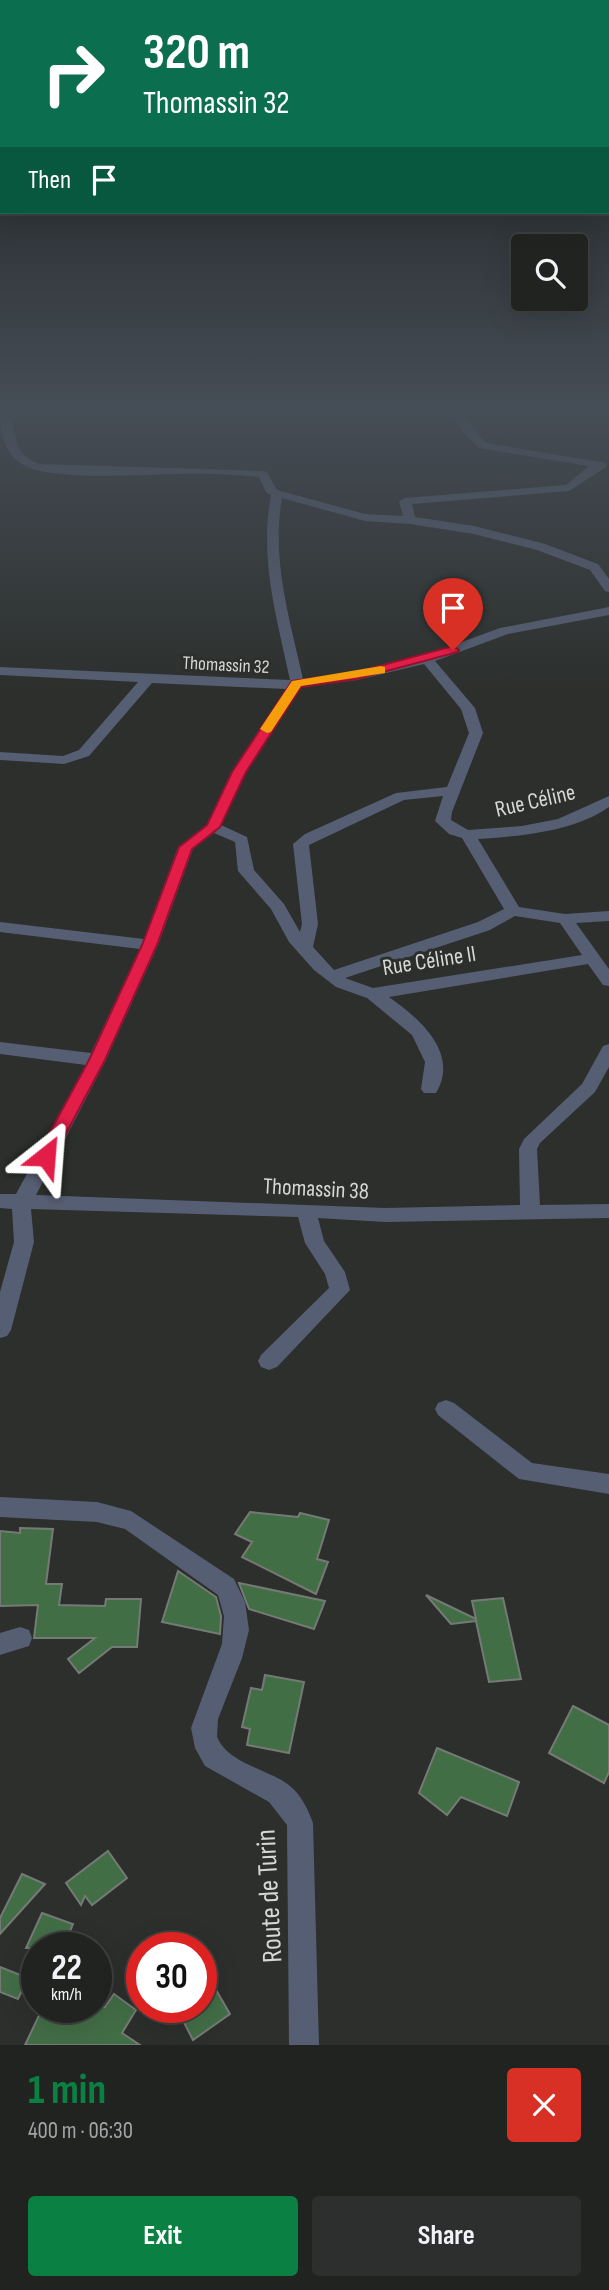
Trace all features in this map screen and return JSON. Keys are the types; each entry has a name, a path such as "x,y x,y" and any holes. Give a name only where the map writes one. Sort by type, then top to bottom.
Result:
{"street":[{"path":"0,1330 24,1242 21,1203 97,1060 150,945 186,847 213,827 239,772 296,683 279,605 271,517 275,502"},
{"path":"309,502 365,517 410,520 474,530 574,558 594,566 609,588"},
{"path":"405,502 410,520"},
{"name":"Thomassin 32","path":"0,671 239,686 278,686 357,676 427,659 505,631 609,611"},
{"name":"Rue Céline","path":"427,659 468,708 477,733 443,821 457,833 489,834 561,822 600,808 609,800"},
{"path":"0,756 64,760 84,753 148,679"},
{"path":"305,948 310,924 301,844 310,836 401,796 453,791"},
{"name":"Rue Céline II","path":"213,827 242,840 246,871 278,907 295,938 331,977 346,988 373,994 594,958"},
{"name":"Rue Céline","path":"468,835 513,911"},
{"path":"331,977 461,935 513,911 565,919 609,916"},
{"path":"565,919 609,981"},
{"path":"0,927 150,945"},
{"path":"373,994 404,1016 430,1049 435,1064 430,1089"},
{"path":"0,1048 97,1060"},
{"path":"530,1211 528,1149 533,1139 589,1087 609,1050"},
{"name":"Thomassin 38","path":"0,1201 306,1210 385,1215 609,1210"},
{"path":"269,1360 340,1290 335,1272 315,1243 306,1210"},
{"path":"446,1409 527,1472 609,1484"},
{"name":"Route de Turin","path":"0,1507 97,1512 131,1521 187,1557 226,1587 235,1602 239,1630 204,1719 204,1740 214,1758 278,1793 290,1804 300,1823 304,2045"}],"building":[{"path":"250,1512 298,1517 300,1513 329,1520 317,1559 328,1562 316,1594 242,1557 252,1542 235,1534"},
{"path":"20,1528 53,1529 46,1584 62,1584 59,1605 105,1606 106,1599 141,1599 137,1647 112,1647 79,1673 68,1659 95,1638 34,1638 38,1605 0,1606 0,1531 20,1533"},
{"path":"178,1571 216,1597 221,1616 220,1634 162,1622"},
{"path":"239,1583 325,1601 314,1629 249,1609"},
{"path":"426,1595 476,1619 472,1601 503,1598 521,1679 489,1682 476,1621 451,1624"},
{"path":"265,1675 304,1682 289,1753 247,1745 250,1729 242,1727 251,1688 262,1690"},
{"path":"573,1706 609,1725 609,1772 604,1783 549,1753"},
{"path":"437,1748 519,1782 507,1816 461,1797 447,1815 419,1793"},
{"path":"108,1851 127,1878 92,1905 85,1896 81,1905 66,1883"},
{"path":"22,1874 45,1884 0,1934 0,1918"},
{"path":"42,1913 73,1924 70,1932 33,1932"},
{"path":"0,1967 21,1975 21,1993 18,1999 0,1992"},
{"path":"217,1992 230,2014 193,2040 184,2023 217,2023"},
{"path":"114,1994 126,2003 128,2023 122,2033 140,2045 25,2045 35,2023 112,2023"}],"slow traffic":[{"path":"267,729 296,683 357,676 381,670"}],"route":[{"path":"46,1156 97,1060 150,945 186,847 213,827 239,772 296,683 357,676 453,650"}]}
